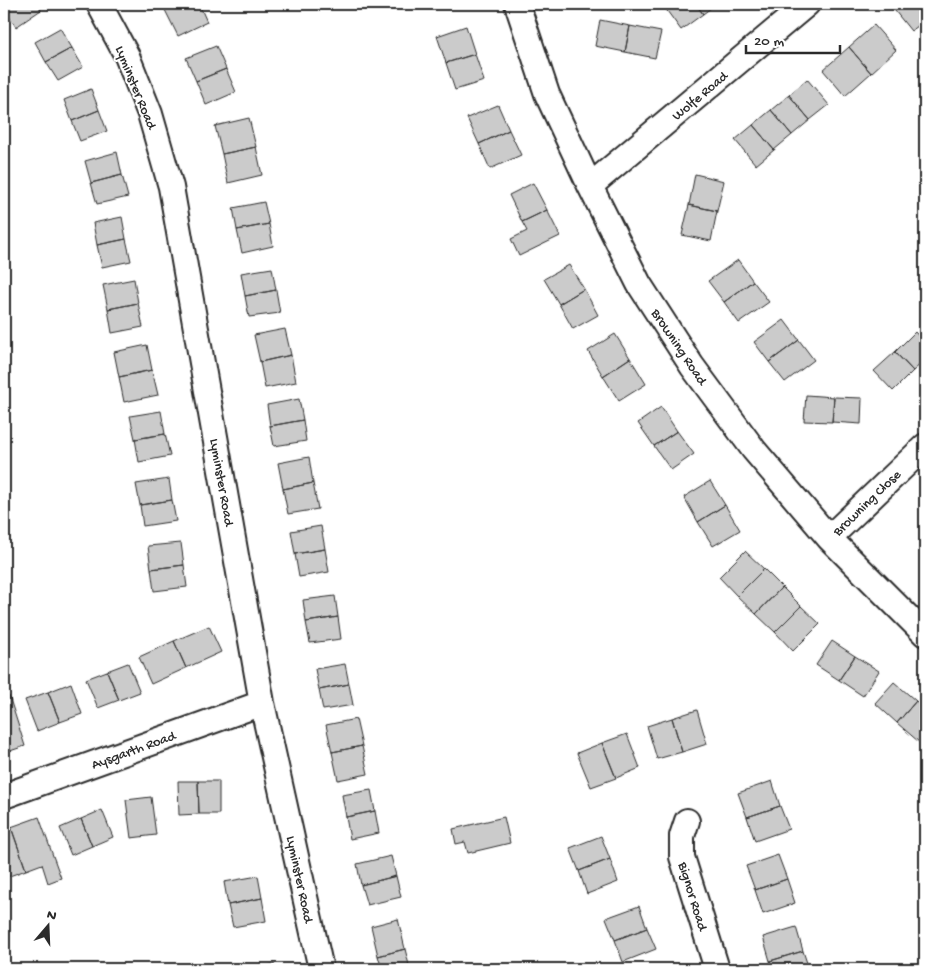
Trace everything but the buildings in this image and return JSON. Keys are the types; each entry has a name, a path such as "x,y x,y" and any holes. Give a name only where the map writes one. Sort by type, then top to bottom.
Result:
{"street":[{"name":"Lyminster Road","path":"99,4 127,56 150,114 171,188 262,703 321,969"},
{"name":"Browning Road","path":"517,4 547,94 590,186 639,284 692,366 754,450 829,538 925,634"},
{"name":"Wolfe Road","path":"590,186 807,4"},
{"name":"Browning Close","path":"829,538 925,446"},
{"name":"Aysgarth Road","path":"4,796 262,703"},
{"name":"Bignor Road","path":"687,821 682,836 682,857 717,969"}]}
